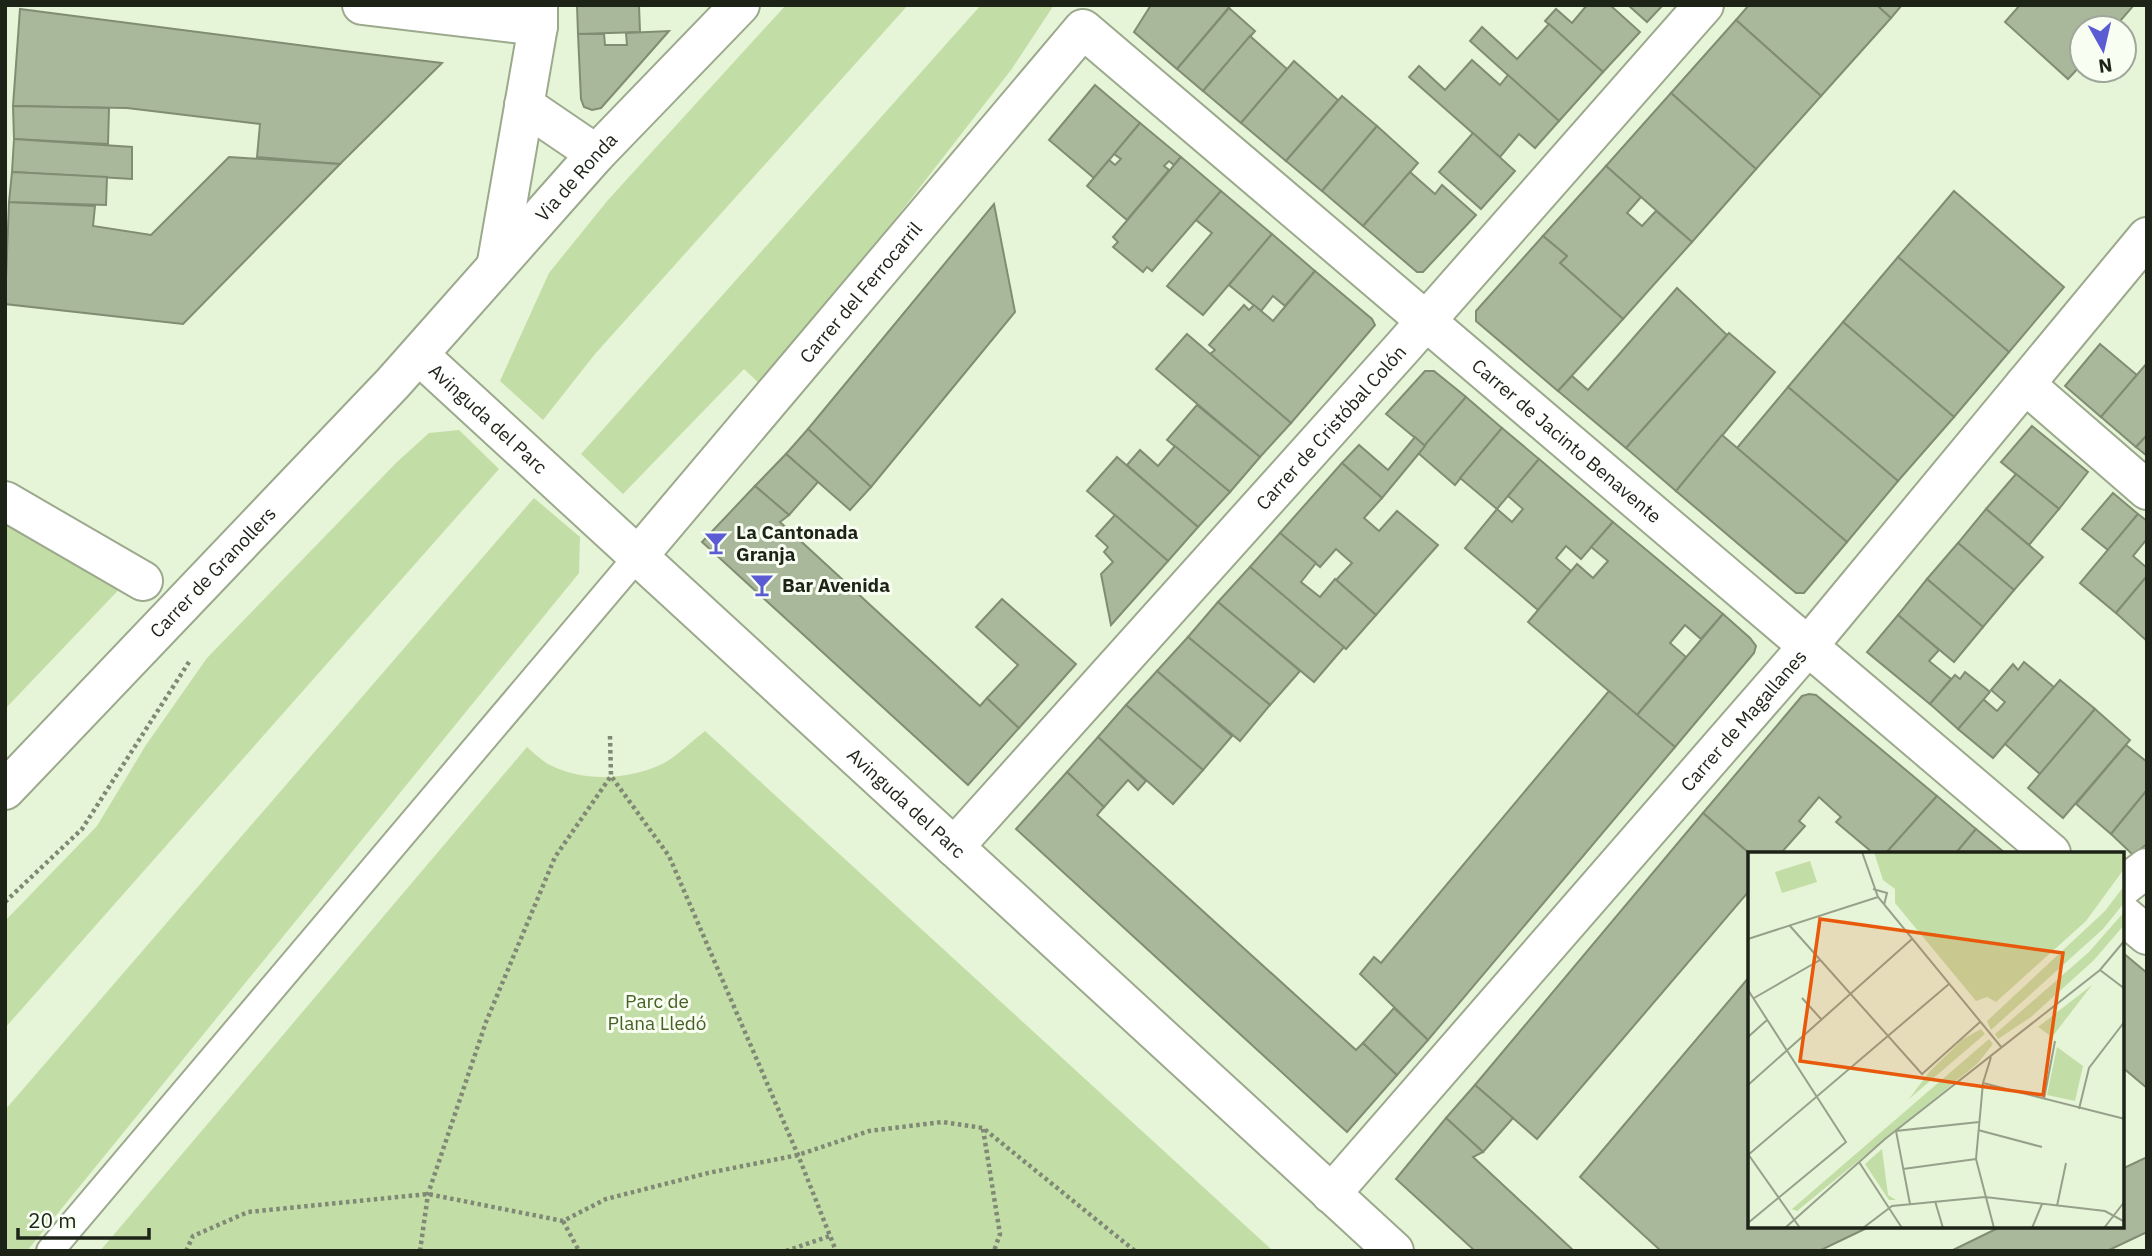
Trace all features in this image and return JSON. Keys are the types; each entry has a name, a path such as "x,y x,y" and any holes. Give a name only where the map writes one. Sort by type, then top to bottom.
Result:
{"street":[{"path":"362,5 538,16 497,262"},
{"name":"Via de Ronda","path":"419,355 497,262 596,154 740,5"},
{"name":"Carrer de Cristóbal Colón","path":"954,846 1426,321 1704,5"},
{"name":"Carrer de Jacinto Benavente","path":"1083,29 2050,852"},
{"name":"Carrer del Ferrocarril","path":"638,556 1083,29"},
{"path":"524,105 596,154"},
{"name":"Carrer de Magallanes","path":"1332,1194 1808,646 2147,237"},
{"name":"Avinguda del Parc","path":"419,355 1394,1251"},
{"name":"Carrer de Granollers","path":"5,790 419,355"},
{"path":"2025,384 2147,490"},
{"path":"5,501 142,581"},
{"path":"2124,885 2147,868"},
{"path":"2124,916 2147,935"}],"lane":[{"path":"50,1251 638,556"}],"path":[{"path":"5,902 82,829 195,652"},
{"path":"610,736 611,776 669,856 799,1155 836,1251"},
{"path":"420,1251 428,1194 486,1022 555,857 611,776"},
{"path":"186,1251 193,1236 248,1212 428,1194 563,1221 606,1199 708,1172 799,1155 869,1131 942,1122 983,1128 1135,1251"},
{"path":"983,1128 1000,1234 994,1251"},
{"path":"563,1221 579,1251"},
{"path":"786,1251 830,1236"}],"green space":[{"path":"786,5 908,5 595,354 543,420 500,381 549,273 608,200"},
{"path":"981,5 1054,5 1011,70 764,388 744,369 623,494 581,454"},
{"path":"459,430 499,469 5,1028 5,921 97,826 146,745 207,658 397,462 429,433"},
{"path":"534,498 580,537 579,573 27,1251 5,1251 5,1110"},
{"path":"5,512 128,580 5,709"},
{"name":"Parc de Plana Lledó","path":"705,731 1273,1251 100,1251 527,747 545,762 562,770 592,776 623,776 666,762"}],"building":[{"path":"577,5 639,5 640,32 578,34"},
{"path":"1151,5 1231,5 1177,69 1134,32"},
{"path":"1587,5 1610,5 1640,32 1603,72 1545,21 1556,9 1572,23"},
{"path":"1628,5 1663,5 1647,22"},
{"path":"1749,5 1877,5 1891,18 1821,96 1736,20"},
{"path":"1877,5 1902,5 1891,18"},
{"path":"2020,5 2134,5 2126,14 2068,14 2068,79 2005,22"},
{"path":"1229,8 1255,31 1203,91 1177,69"},
{"path":"20,9 442,63 340,164 257,157 260,124 127,108 13,106"},
{"path":"1736,20 1821,96 1756,169 1671,93"},
{"path":"1549,24 1603,72 1559,121 1470,41 1482,27 1517,59"},
{"path":"669,31 601,108 592,110 584,107 581,99 578,34 604,34 605,45 627,45 626,33"},
{"path":"1250,36 1287,69 1241,123 1203,91"},
{"path":"1472,60 1500,85 1508,75 1559,121 1535,148 1519,134 1500,157 1409,77 1419,66 1445,90"},
{"path":"1294,61 1338,100 1286,161 1241,123"},
{"path":"1095,85 1140,123 1094,178 1049,140"},
{"path":"1671,93 1756,169 1692,242 1606,166"},
{"path":"1342,96 1377,126 1322,191 1286,161"},
{"path":"13,106 109,108 108,144 14,139"},
{"path":"1140,123 1181,157 1174,165 1169,161 1164,166 1169,170 1127,220 1087,186 1109,160 1115,165 1121,159 1114,154"},
{"path":"1377,126 1418,163 1363,226 1322,191"},
{"path":"1473,133 1515,171 1481,209 1439,172"},
{"path":"14,139 132,147 132,179 12,172"},
{"path":"229,157 340,164 183,324 5,304 9,202 95,206 93,226 151,235"},
{"path":"1181,157 1221,191 1152,271 1147,267 1143,272 1113,247 1118,242 1113,237"},
{"path":"1606,166 1641,197 1627,213 1642,226 1656,211 1692,242 1623,319 1560,263 1567,256 1543,236"},
{"path":"12,172 107,177 106,205 9,202"},
{"path":"1410,172 1435,194 1442,185 1476,215 1423,272 1417,272 1363,226"},
{"path":"1221,191 1272,234 1203,315 1167,286 1212,233 1196,220"},
{"path":"1954,191 2064,287 2009,352 1898,257"},
{"path":"994,204 1015,312 871,487 808,429"},
{"path":"1272,234 1315,271 1285,306 1273,296 1261,311 1229,285"},
{"path":"1543,236 1567,256 1560,263 1623,319 1558,391 1476,321 1476,311"},
{"path":"1898,257 2009,352 1954,417 1843,322"},
{"path":"1315,271 1372,319 1375,325 1291,423 1210,354 1215,350 1209,345 1244,305 1249,310 1254,305 1273,321"},
{"path":"1677,288 1727,335 1626,448 1558,391 1572,376 1588,390"},
{"path":"1843,322 1954,417 1898,481 1788,387"},
{"path":"1729,333 1775,372 1676,491 1626,448"},
{"path":"1187,334 1291,423 1260,457 1156,369"},
{"path":"2100,344 2137,375 2101,417 2065,386"},
{"path":"2147,363 2147,435 2136,447 2101,417"},
{"path":"1425,371 1434,371 1466,397 1425,446 1386,414"},
{"path":"1788,387 1898,481 1847,542 1737,448"},
{"path":"1466,397 1502,428 1455,485 1418,453"},
{"path":"1197,405 1260,457 1230,492 1167,440"},
{"path":"2032,426 2088,472 2059,509 2001,462"},
{"path":"1502,428 1539,459 1497,509 1460,478"},
{"path":"808,429 871,487 850,510 786,454"},
{"path":"1722,435 1847,542 1804,593 1796,593 1676,491"},
{"path":"2147,435 2147,456 2136,447"},
{"path":"1415,437 1425,446 1382,498 1342,463 1359,445 1388,470"},
{"path":"1175,446 1230,492 1198,527 1127,465 1140,450 1158,466"},
{"path":"786,454 818,482 789,515 755,486"},
{"path":"1117,457 1198,527 1168,561 1087,491"},
{"path":"1539,459 1613,522 1581,559 1566,546 1556,558 1571,571 1538,610 1465,548 1497,509 1512,522 1523,509 1508,496"},
{"path":"1342,463 1382,498 1364,518 1379,531 1397,511 1438,545 1376,615 1336,580 1352,563 1336,549 1320,567 1280,533"},
{"path":"2016,474 2059,509 2029,545 1986,509"},
{"path":"755,486 789,515 780,522 980,706 987,698 1019,728 968,785 702,542"},
{"path":"2113,493 2138,514 2108,550 2082,529"},
{"path":"1986,509 2043,557 2014,590 1958,543"},
{"path":"2138,514 2147,521 2147,539 2133,556 2147,568 2147,576 2116,613 2080,583"},
{"path":"1115,515 1168,561 1111,625 1101,574 1113,562 1104,552 1108,547 1096,536"},
{"path":"1613,522 1723,614 1701,639 1685,625 1670,643 1686,657 1637,715 1528,622 1577,564 1593,578 1608,561 1591,547"},
{"path":"1280,533 1316,563 1301,582 1320,597 1335,579 1376,615 1346,649 1250,567"},
{"path":"1958,543 2014,590 1983,627 1927,579"},
{"path":"1250,567 1344,647 1314,682 1218,602"},
{"path":"2147,576 2147,641 2116,613"},
{"path":"1927,579 1983,627 1954,662 1898,615"},
{"path":"1002,599 1076,664 1019,728 987,698 1018,665 976,627"},
{"path":"1218,602 1300,671 1270,705 1188,637"},
{"path":"1723,614 1750,638 1756,646 1754,653 1675,747 1637,715"},
{"path":"1898,615 1939,650 1929,661 1951,679 1930,704 1867,652"},
{"path":"1188,637 1270,705 1240,741 1157,671"},
{"path":"2024,662 2054,687 1993,758 1958,729 1983,699 1997,711 2005,702 1991,690 2013,664 2018,670"},
{"path":"1157,671 1232,736 1203,770 1126,705"},
{"path":"1965,672 1990,692 1958,729 1930,704 1955,675 1960,679"},
{"path":"2060,680 2095,709 2040,774 2005,744"},
{"path":"1609,691 1675,747 1428,1040 1360,974 1374,957 1381,963"},
{"path":"1816,695 1937,796 1887,852 1872,852 1836,822 1841,817 1819,797 1799,821 1805,826 1782,852 1748,852 1703,813 1802,696"},
{"path":"1126,705 1203,770 1173,804 1098,737"},
{"path":"2095,709 2130,740 2063,818 2028,788"},
{"path":"1098,737 1146,781 1138,790 1128,780 1104,807 1067,772"},
{"path":"2126,745 2147,762 2147,790 2111,834 2076,804"},
{"path":"1067,772 1104,807 1097,815 1356,1050 1363,1043 1397,1075 1347,1132 1016,829"},
{"path":"2147,790 2147,844 2133,855 2111,834"},
{"path":"1937,796 1976,829 1957,852 1887,852"},
{"path":"1703,813 1748,852 1748,892 1537,1139 1475,1085"},
{"path":"1976,829 2004,852 1957,852"},
{"path":"2124,954 2147,973 2147,1088 2124,1069"},
{"path":"1748,978 1748,1228 1867,1228 1819,1251 1661,1251 1580,1177"},
{"path":"1394,1008 1428,1040 1397,1075 1363,1043"},
{"path":"1475,1085 1513,1118 1483,1152 1446,1118"},
{"path":"1446,1118 1483,1152 1473,1157 1574,1251 1475,1251 1396,1179"},
{"path":"2147,1157 2147,1232 2107,1251 1951,1251 1998,1228 2124,1228 2124,1168"}],"place":[{"name":"La Cantonada Granja","path":"716,543"},
{"name":"Bar Avenida","path":"762,585"}]}
